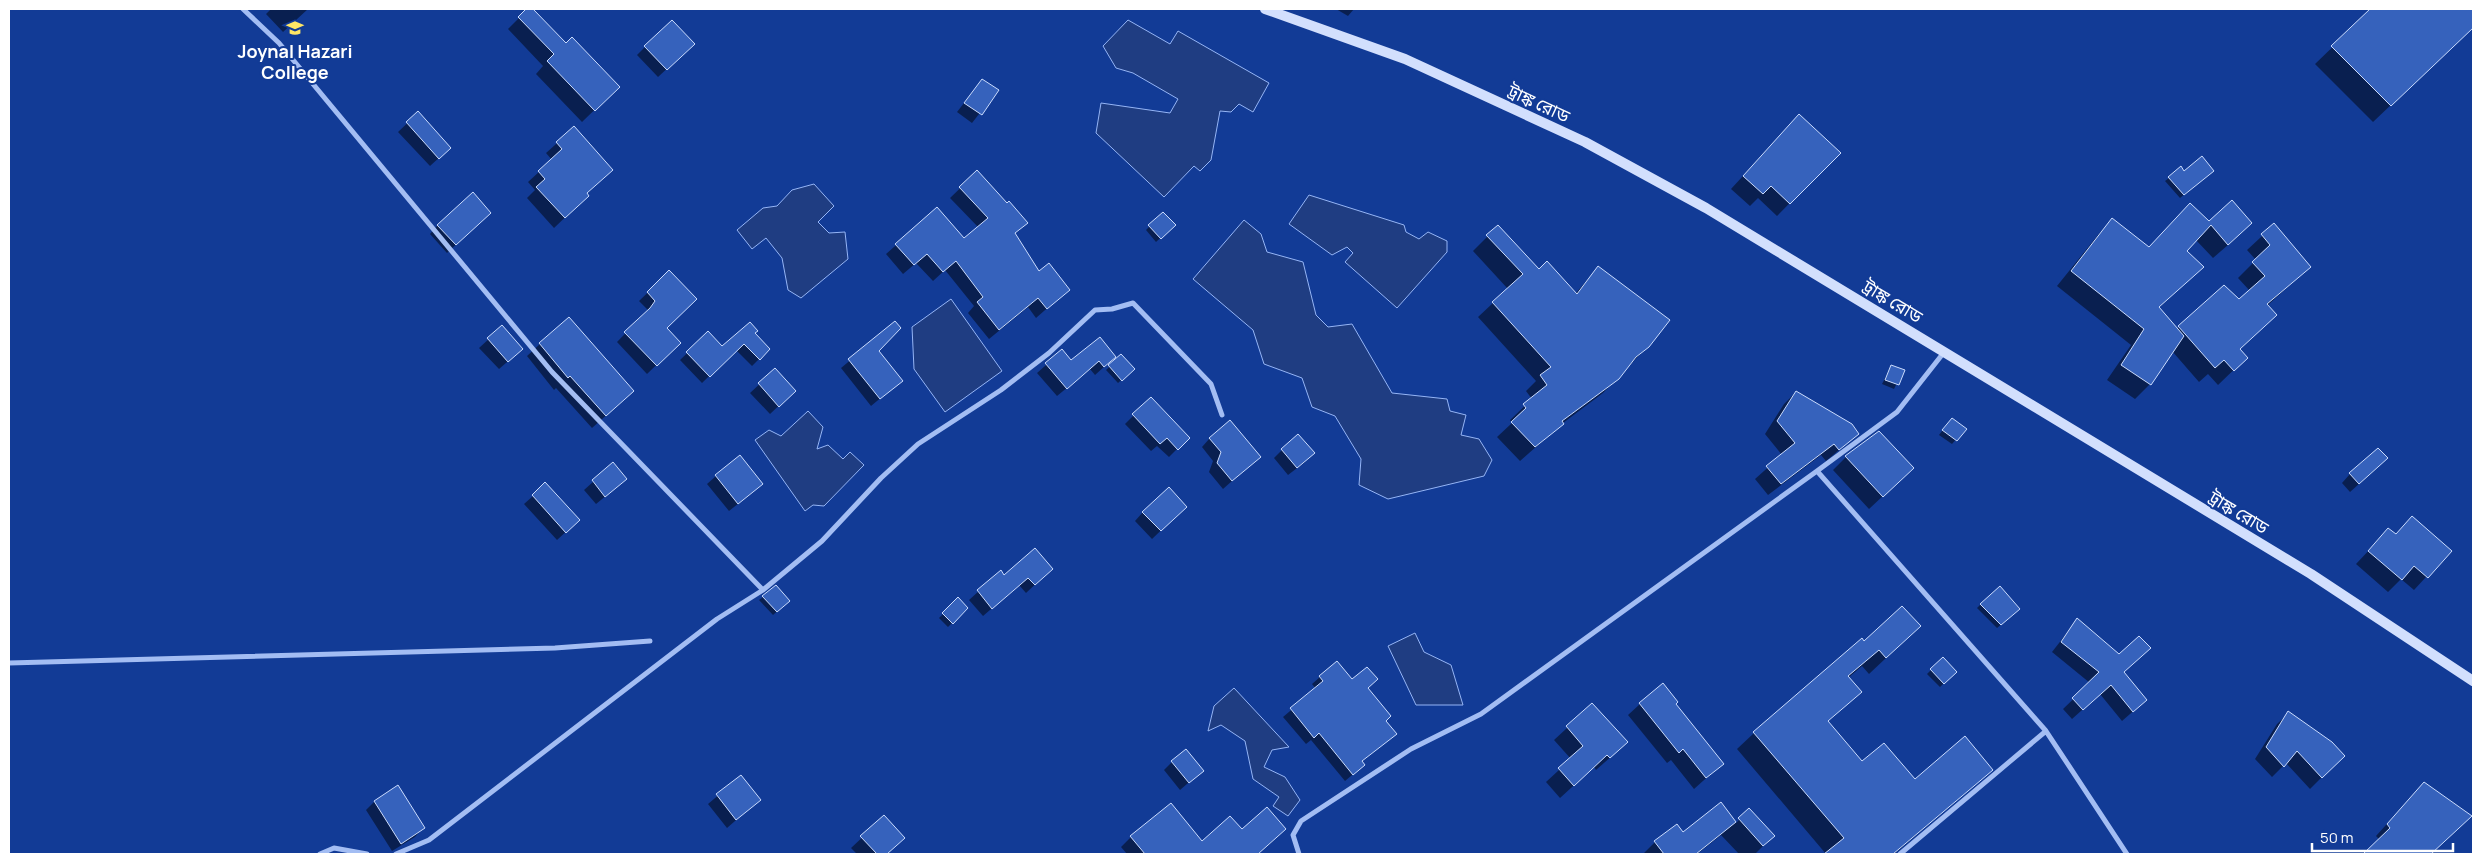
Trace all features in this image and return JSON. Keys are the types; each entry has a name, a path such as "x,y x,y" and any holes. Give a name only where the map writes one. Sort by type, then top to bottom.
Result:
{"main road":[{"name":"ট্রাঙ্ক রোড","path":"1265,9 1405,59 1586,142 1706,208 2311,574 2473,681"}],"street":[{"path":"243,9 279,43 552,372 762,590"},
{"path":"396,854 429,840 717,619 762,590 822,541 881,478 918,444 1001,390 1048,353 1095,310 1112,309 1133,303 1211,384 1222,415"},
{"path":"1299,854 1293,835 1301,821 1411,749 1481,714 1817,471 1897,412 1945,351"},
{"path":"1817,471 2046,731 2128,854"},
{"path":"9,663 545,648 650,641"},
{"path":"1900,854 2046,731"},
{"path":"320,854 334,848 366,854"}],"water":[{"path":"1128,20 1170,44 1178,31 1269,83 1253,112 1239,104 1231,112 1220,111 1211,160 1200,171 1194,166 1164,197 1096,133 1101,103 1170,113 1178,99 1133,73 1116,68 1103,46"},
{"path":"814,184 834,206 818,222 829,233 845,232 848,259 801,298 788,290 782,258 766,238 752,249 737,230 763,208 777,206 792,190"},
{"path":"1309,195 1404,225 1406,232 1419,239 1428,232 1447,241 1447,252 1397,308 1345,262 1353,253 1347,247 1332,255 1289,224"},
{"path":"1244,220 1261,234 1267,252 1303,262 1316,315 1328,327 1352,324 1392,393 1447,399 1450,411 1466,415 1461,435 1479,439 1492,460 1484,476 1388,499 1359,485 1361,459 1335,416 1312,407 1302,378 1264,364 1253,330 1193,279"},
{"path":"951,299 1002,371 945,412 914,369 912,327"},
{"path":"808,411 823,427 817,449 828,445 843,459 850,452 864,465 824,506 813,505 805,511 755,440 769,430 781,436"},
{"path":"1415,633 1424,652 1451,665 1463,705 1416,705 1388,646"},
{"path":"1234,688 1289,747 1272,750 1264,767 1285,777 1300,800 1288,816 1273,806 1279,797 1253,779 1245,741 1221,725 1208,731 1214,706"}],"building":[{"path":"526,9 533,9 566,43 572,37 620,87 595,111 547,61 554,54 518,17"},
{"path":"2370,9 2473,9 2473,28 2391,106 2331,46"},
{"path":"672,20 695,44 667,70 644,46"},
{"path":"982,79 999,90 982,115 964,103"},
{"path":"418,111 451,148 439,159 406,122"},
{"path":"1799,114 1841,153 1790,204 1771,186 1763,194 1743,176"},
{"path":"574,126 613,170 587,193 589,196 565,218 536,187 545,179 538,171 562,149 556,142"},
{"path":"2202,156 2214,171 2184,195 2168,177 2181,166 2184,171"},
{"path":"977,170 1007,203 1009,201 1028,223 1015,233 1039,271 1049,263 1070,290 1047,309 1038,298 999,330 977,302 983,297 956,261 943,272 927,254 914,265 895,244 937,207 964,238 988,218 959,187"},
{"path":"473,192 491,213 456,245 437,225"},
{"path":"2232,200 2252,223 2228,245 2211,225 2187,251 2204,267 2159,307 2184,336 2151,385 2121,365 2144,329 2071,271 2112,218 2149,247 2190,203 2209,221"},
{"path":"1163,212 1176,225 1161,239 1148,225"},
{"path":"2274,223 2311,267 2267,304 2277,315 2240,349 2248,358 2234,371 2224,360 2215,368 2178,326 2224,285 2239,299 2265,276 2252,262 2270,245 2261,234"},
{"path":"1498,225 1539,269 1547,261 1577,294 1598,266 1670,320 1649,347 1636,357 1619,379 1562,421 1564,424 1535,447 1511,422 1526,408 1523,404 1547,385 1540,375 1551,367 1492,302 1523,274 1486,235"},
{"path":"669,270 697,299 667,328 681,343 657,366 624,332 650,308 655,301 647,292"},
{"path":"569,317 634,391 606,416 570,376 568,378 539,343"},
{"path":"895,321 901,328 879,351 903,381 880,399 848,359"},
{"path":"750,322 758,331 755,333 770,349 760,360 744,344 710,377 686,352 708,331 722,346"},
{"path":"502,325 523,349 508,362 487,338"},
{"path":"1100,337 1116,357 1104,367 1099,361 1067,389 1045,363 1062,349 1071,360"},
{"path":"1121,354 1135,369 1122,381 1108,365"},
{"path":"1891,365 1905,370 1899,385 1885,380"},
{"path":"775,368 796,391 779,407 758,383"},
{"path":"1796,391 1852,424 1859,434 1839,450 1834,444 1781,484 1766,466 1795,443 1777,421"},
{"path":"1151,397 1190,438 1178,450 1167,438 1160,444 1132,414"},
{"path":"1952,418 1967,429 1957,441 1942,430"},
{"path":"1230,420 1261,457 1232,481 1217,463 1221,452 1209,438"},
{"path":"1879,431 1914,468 1883,497 1845,456"},
{"path":"1298,434 1315,453 1297,468 1281,449"},
{"path":"2378,448 2388,458 2359,484 2349,473"},
{"path":"740,455 763,484 738,504 715,475"},
{"path":"613,462 627,479 605,497 592,480"},
{"path":"545,482 580,520 566,533 532,495"},
{"path":"1169,487 1187,507 1161,531 1142,512"},
{"path":"2412,516 2452,551 2428,578 2414,566 2402,580 2368,551 2388,528 2396,534"},
{"path":"1035,548 1053,569 1035,585 1028,578 992,609 977,590 1001,570 1004,575"},
{"path":"776,585 790,601 777,612 762,596"},
{"path":"2000,586 2020,609 2001,625 1980,604"},
{"path":"958,597 968,608 953,624 942,613"},
{"path":"1902,606 1921,626 1886,658 1879,650 1848,676 1862,692 1828,721 1862,761 1884,743 1915,779 1965,736 1993,770 1893,854 1824,854 1844,838 1753,732 1862,638 1864,641"},
{"path":"2077,618 2119,654 2139,636 2151,648 2124,672 2147,700 2133,712 2111,685 2083,710 2072,698 2099,672 2061,642"},
{"path":"1943,657 1957,672 1944,684 1930,669"},
{"path":"1337,661 1352,679 1367,667 1378,679 1368,688 1391,716 1386,721 1397,734 1362,761 1365,765 1353,775 1319,733 1314,738 1290,708 1323,681 1319,676"},
{"path":"1663,683 1678,702 1676,704 1724,764 1706,778 1683,749 1679,753 1639,703"},
{"path":"1592,703 1628,742 1610,758 1607,755 1574,786 1558,768 1583,746 1566,726"},
{"path":"2288,711 2332,742 2345,756 2322,778 2297,751 2284,767 2266,747"},
{"path":"1186,749 1204,771 1189,783 1171,761"},
{"path":"741,775 761,800 736,820 716,794"},
{"path":"2424,782 2472,816 2431,854 2363,854 2390,828 2387,824"},
{"path":"398,785 425,828 401,844 374,801"},
{"path":"1721,802 1736,822 1696,854 1664,854 1654,841 1677,824 1683,832"},
{"path":"1171,803 1202,841 1230,816 1242,829 1267,807 1286,829 1258,854 1145,854 1130,836"},
{"path":"1749,808 1775,836 1763,846 1738,818"},
{"path":"884,815 905,838 887,854 877,854 860,836"}],"place":[{"name":"Joynal Hazari College","path":"295,28"}]}
